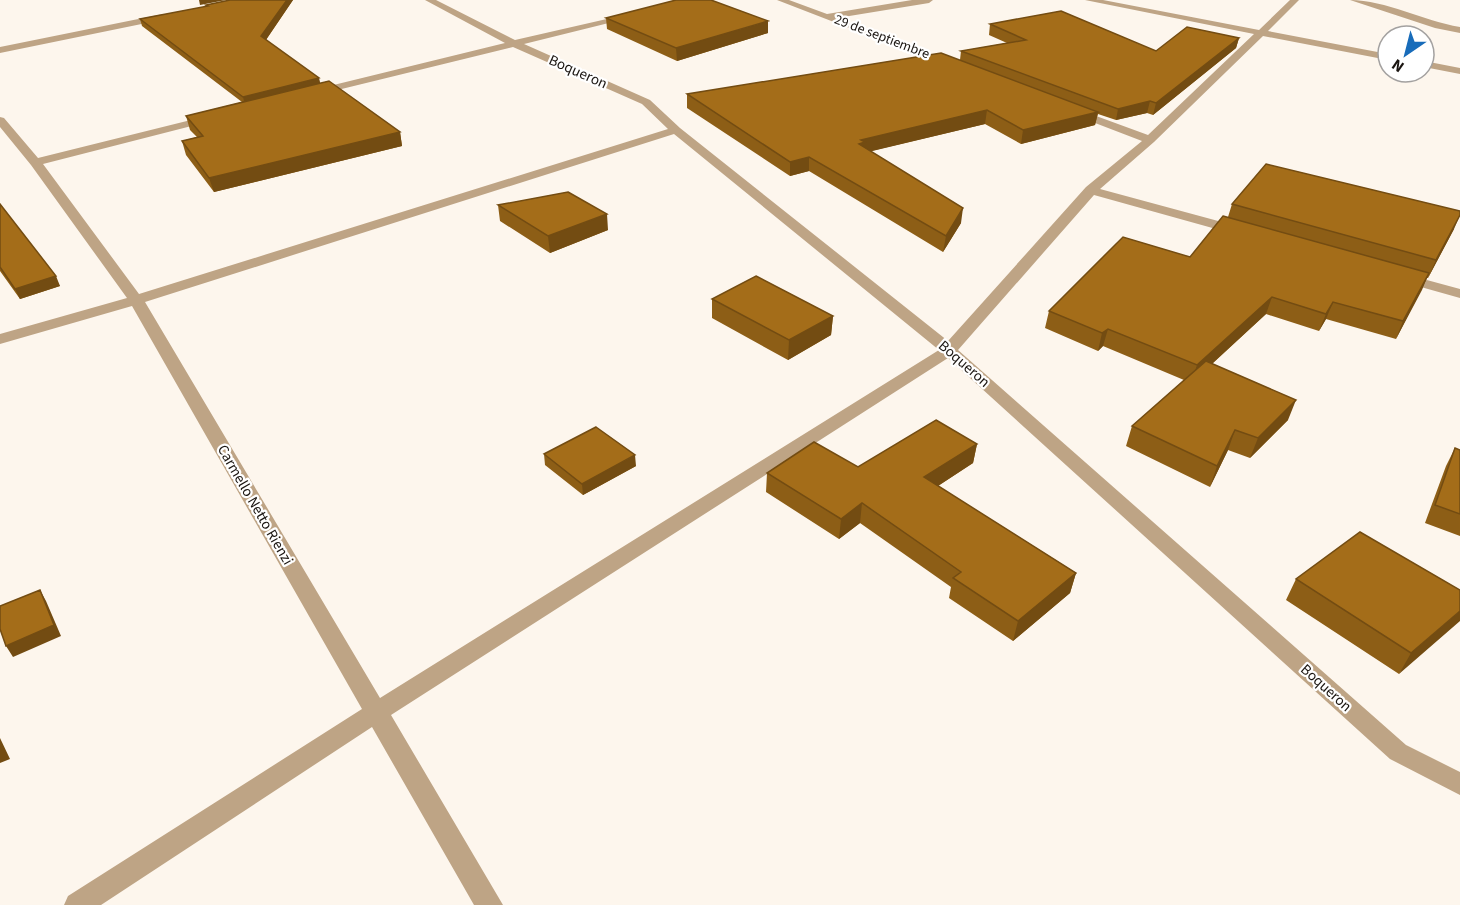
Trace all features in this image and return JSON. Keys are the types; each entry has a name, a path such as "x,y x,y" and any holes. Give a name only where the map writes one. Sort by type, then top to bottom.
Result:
{"street":[{"name":"Boqueron","path":"429,0 515,44 646,102 676,130 949,350 1398,752 1460,784"},
{"name":"29 de septiembre","path":"782,0 964,69"},
{"path":"828,16 929,0"},
{"path":"1089,0 1376,55"},
{"path":"78,905 375,713 949,350 1091,190 1150,140 1295,0"},
{"path":"1354,0 1438,26 1460,30"},
{"path":"297,97 642,12"},
{"path":"0,50 172,16"},
{"path":"1436,66 1460,71"},
{"path":"1062,106 1150,140"},
{"path":"35,162 218,117"},
{"name":"Carmello Netto Rienzi","path":"0,120 35,162 136,300 489,905"},
{"path":"0,339 136,300 676,130"},
{"path":"1091,190 1253,235"},
{"path":"1391,274 1460,294"}],"building":[{"path":"230,0 287,0 261,36 319,78 243,97 140,19"},
{"path":"676,0 711,0 768,21 676,48 606,18"},
{"path":"1061,11 1156,51 1187,27 1239,38 1156,103 1150,101 1118,109 961,51 1026,40 990,24"},
{"path":"941,53 1098,112 1023,130 987,110 861,140 865,142 859,144 963,208 946,236 809,157 790,162 687,94"},
{"path":"329,81 400,132 209,178 182,141 203,136 186,116"},
{"path":"1266,164 1460,211 1460,215 1436,260 1232,204"},
{"path":"568,192 607,214 548,236 498,205"},
{"path":"0,204 56,276 15,289 0,267"},
{"path":"1223,216 1429,273 1403,321 1333,302 1326,314 1272,297 1197,365 1108,329 1102,333 1049,311 1123,237 1190,257"},
{"path":"756,276 833,316 789,340 712,299"},
{"path":"1206,361 1296,400 1258,438 1235,430 1217,466 1132,426"},
{"path":"936,420 977,444 924,477 1076,573 1018,621 953,578 961,572 862,503 841,519 767,473 814,442 858,467"},
{"path":"596,427 635,455 582,484 544,454"},
{"path":"1455,448 1460,450 1460,514 1435,505"},
{"path":"1360,532 1460,590 1460,611 1411,653 1296,579"},
{"path":"40,590 54,625 6,646 0,629 0,606"}]}
